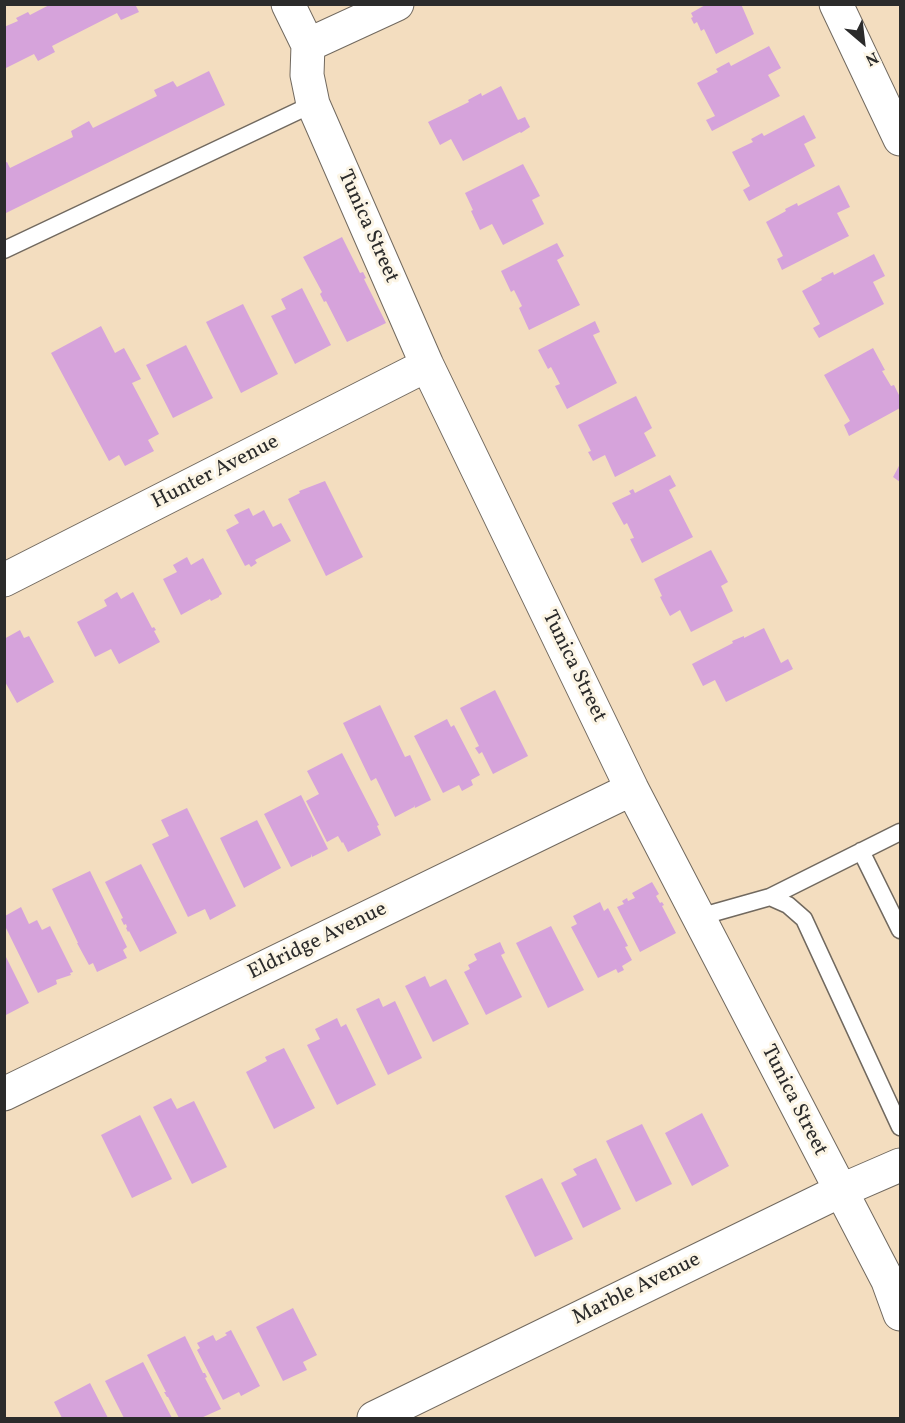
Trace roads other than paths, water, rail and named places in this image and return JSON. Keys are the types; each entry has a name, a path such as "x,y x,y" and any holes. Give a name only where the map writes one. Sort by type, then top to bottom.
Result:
{"street":[{"name":"Tunica Street","path":"288,4 308,45 307,75 313,104 427,365 632,789 888,1281 900,1314"},
{"path":"308,45 397,4"},
{"path":"836,4 900,140"},
{"name":"Hunter Avenue","path":"4,580 427,365"},
{"name":"Eldridge Avenue","path":"4,1095 632,789"},
{"name":"Marble Avenue","path":"374,1419 840,1191 900,1165"}],"lane":[{"path":"4,250 313,104"},
{"path":"699,917 770,897 900,832"},
{"path":"861,852 900,930"},
{"path":"770,897 788,905 804,919 900,1127"}]}
